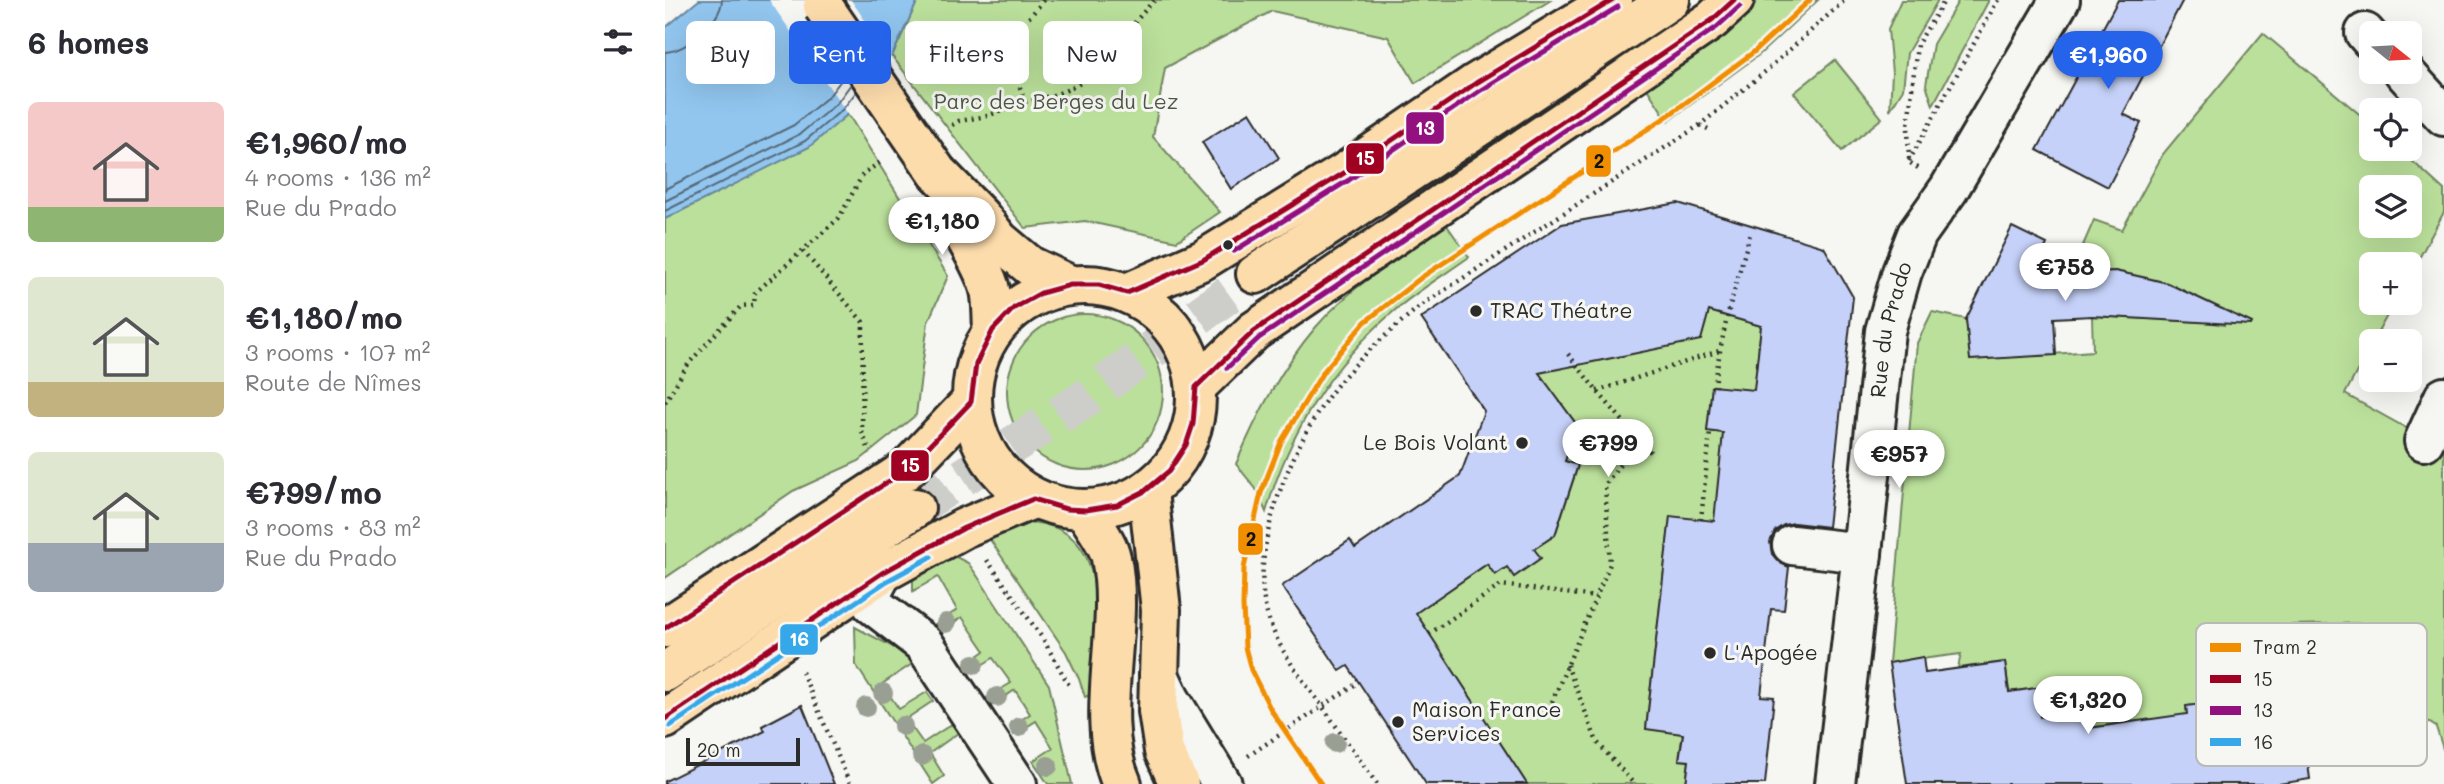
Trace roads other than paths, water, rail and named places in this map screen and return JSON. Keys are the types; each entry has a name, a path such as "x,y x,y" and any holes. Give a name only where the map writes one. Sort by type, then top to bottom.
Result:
{"main road":[{"path":"1127,293 1203,260 1344,173 1476,83 1613,0"},
{"path":"1255,274 1670,0"},
{"path":"1196,387 1254,331 1712,20 1734,0"},
{"path":"821,3 937,173 980,216 999,240 1030,266 1070,285"},
{"path":"937,173 959,228 977,258 989,289 993,330"},
{"path":"1070,285 1099,285 1127,293 1153,308 1175,330 1189,357 1196,387 1195,416 1186,445 1170,470 1148,491 1118,505 1085,510 1058,508 1033,499 1008,481 989,459 976,431 971,402 976,364 993,330 1014,308 1041,293 1070,285"},
{"path":"665,628 906,470 971,402"},
{"path":"1148,491 1161,610 1158,711 1164,751 1179,784"},
{"path":"665,719 883,573 964,528 1033,499"},
{"path":"665,678 665,672 915,508"},
{"path":"1085,510 1111,555 1116,596 1110,727 1122,784"}],"street":[{"name":"Rue du Prado","path":"1835,784 1885,331 1902,272 1917,234 1949,188 2060,0"},
{"path":"2422,70 2433,69 2444,75"},
{"path":"2416,84 2444,116"},
{"path":"2424,441 2444,397"},
{"path":"1791,545 1862,553"},
{"path":"883,573 873,590 872,604 924,644 1017,784"},
{"path":"1159,675 1170,699 1231,773"}],"water":[{"path":"699,0 918,0 908,21 905,21 905,28 891,57 891,21 789,21 789,84 871,84 848,114 809,147 665,219 665,28"}],"tunnel":[{"path":"915,508 1086,398 1256,274"}],"tram line":[{"name":"2","path":"1321,784 1271,710 1251,670 1245,647 1243,606 1244,568 1261,493 1281,442 1323,372 1365,322 1422,277 1669,115 1755,51 1810,0"}],"place":[{"name":"TRAC Théatre","path":"1476,311"},
{"name":"Le Bois Volant","path":"1522,443"},
{"name":"L'Apogée","path":"1710,653"},
{"name":"Maison France Services","path":"1398,722"}],"park label":[{"name":"Parc des Berges du Lez","path":"1056,102"}]}
